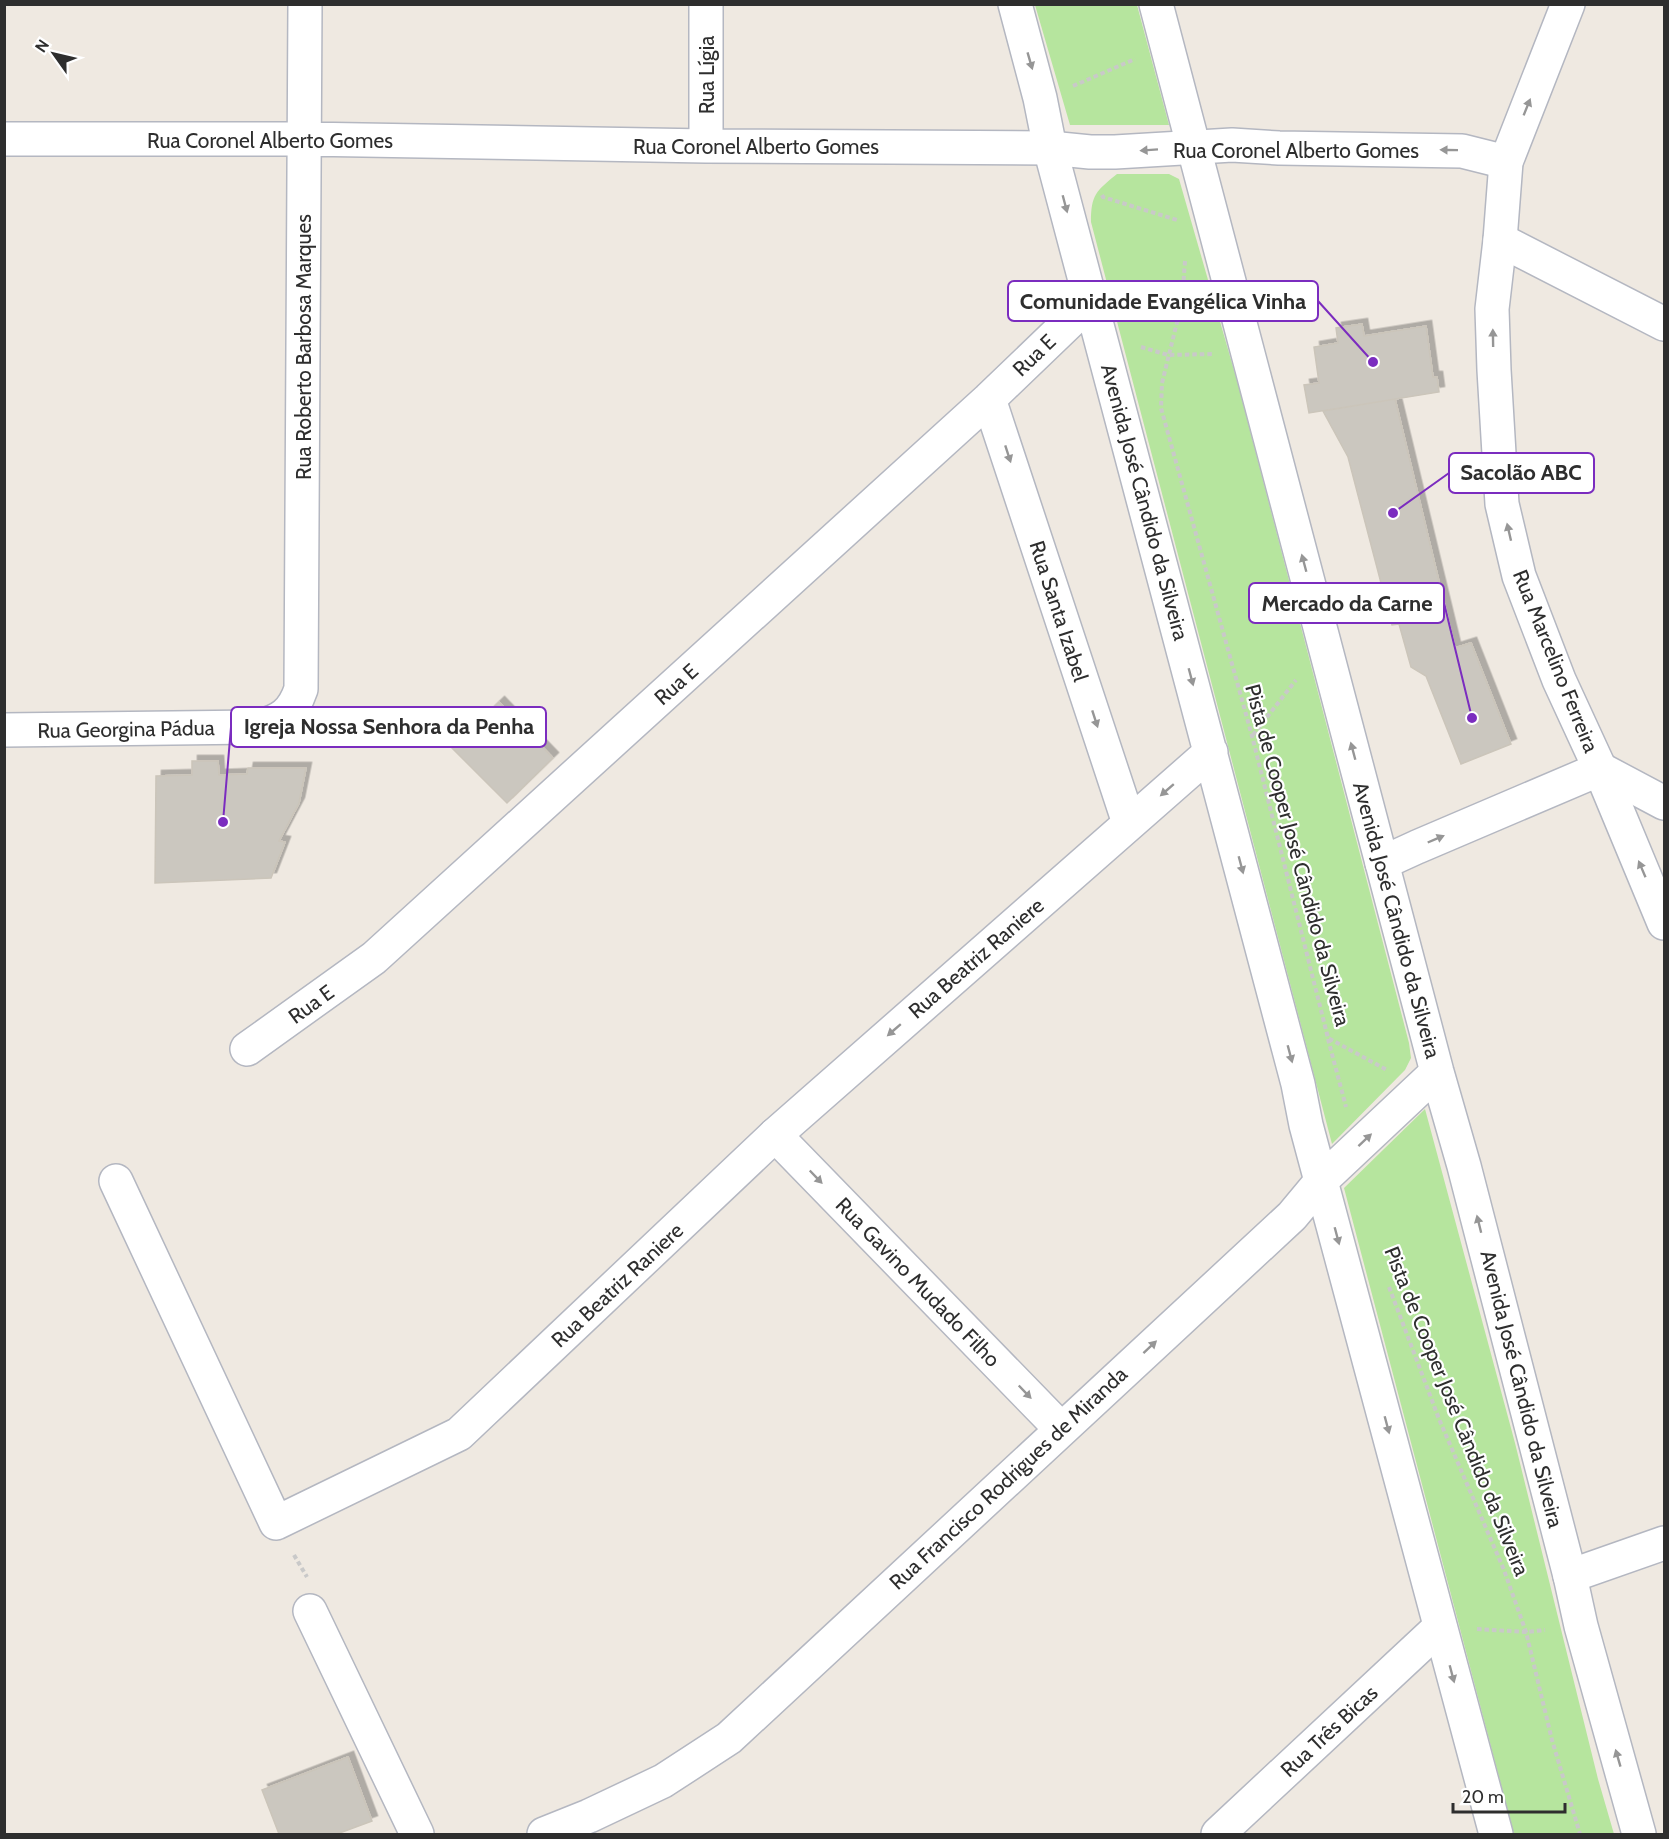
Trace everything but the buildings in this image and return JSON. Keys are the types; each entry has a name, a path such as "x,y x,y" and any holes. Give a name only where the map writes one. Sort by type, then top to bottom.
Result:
{"street":[{"name":"Rua Roberto Barbosa Marques","path":"301,689 305,4"},
{"name":"Rua Lígia","path":"706,4 706,146"},
{"name":"Avenida José Cândido da Silveira","path":"1014,4 1040,98 1050,148 1298,1084 1306,1125 1496,1834"},
{"name":"Avenida José Cândido da Silveira","path":"1156,4 1437,1072 1464,1166 1581,1626 1640,1834"},
{"name":"Rua Marcelino Ferreira","path":"1568,4 1506,162 1492,309 1502,504 1519,576 1559,680 1600,769 1665,923"},
{"name":"Rua Coronel Alberto Gomes","path":"4,139 304,139 706,146 1050,148 1090,152 1232,145 1462,151 1506,162"},
{"path":"1500,240 1665,324"},
{"name":"Rua E","path":"247,1049 374,958 989,399 1091,301"},
{"name":"Rua Santa Izabel","path":"989,399 1130,823"},
{"name":"Rua Georgina Pádua","path":"4,730 257,727 274,722 286,714 296,703 301,689"},
{"name":"Rua Beatriz Raniere","path":"116,1181 276,1523 459,1434 776,1135 1211,752"},
{"path":"1382,863 1600,769 1665,803"},
{"name":"Rua Francisco Rodrigues de Miranda","path":"544,1834 589,1816 663,1781 729,1738 1292,1216 1322,1180 1437,1072"},
{"name":"Rua Gavino Mudado Filho","path":"776,1135 1061,1429"},
{"path":"1570,1576 1665,1543"},
{"path":"310,1611 417,1834"},
{"name":"Rua Três Bicas","path":"1218,1834 1440,1627"}],"path":[{"path":"1073,87 1137,58"},
{"path":"1090,152 1103,196 1183,222"},
{"name":"Pista de Cooper José Cândido da Silveira","path":"1186,254 1182,302 1162,383 1161,408 1252,736 1328,1038 1386,1070 1396,1079 1405,1101"},
{"path":"1100,334 1168,355 1249,353"},
{"path":"1252,736 1325,644"},
{"path":"1328,1038 1347,1111"},
{"name":"Pista de Cooper José Cândido da Silveira","path":"1389,1285 1439,1419 1504,1570 1526,1632 1552,1740 1580,1834"},
{"path":"1440,1627 1526,1632 1581,1626"}],"green space":[{"path":"1035,5 1137,5 1169,125 1070,125"},
{"path":"1117,174 1169,174 1179,179 1238,384 1409,1043 1411,1058 1405,1070 1332,1144 1091,222 1092,206 1096,194"},
{"path":"1425,1109 1515,1443 1598,1779 1614,1834 1514,1834 1344,1188"}],"place":[{"name":"Comunidade Evangélica Vinha","path":"1373,362"},
{"name":"Sacolão ABC","path":"1393,513"},
{"name":"Mercado da Carne","path":"1472,718"},
{"name":"Igreja Nossa Senhora da Penha","path":"223,822"}]}
